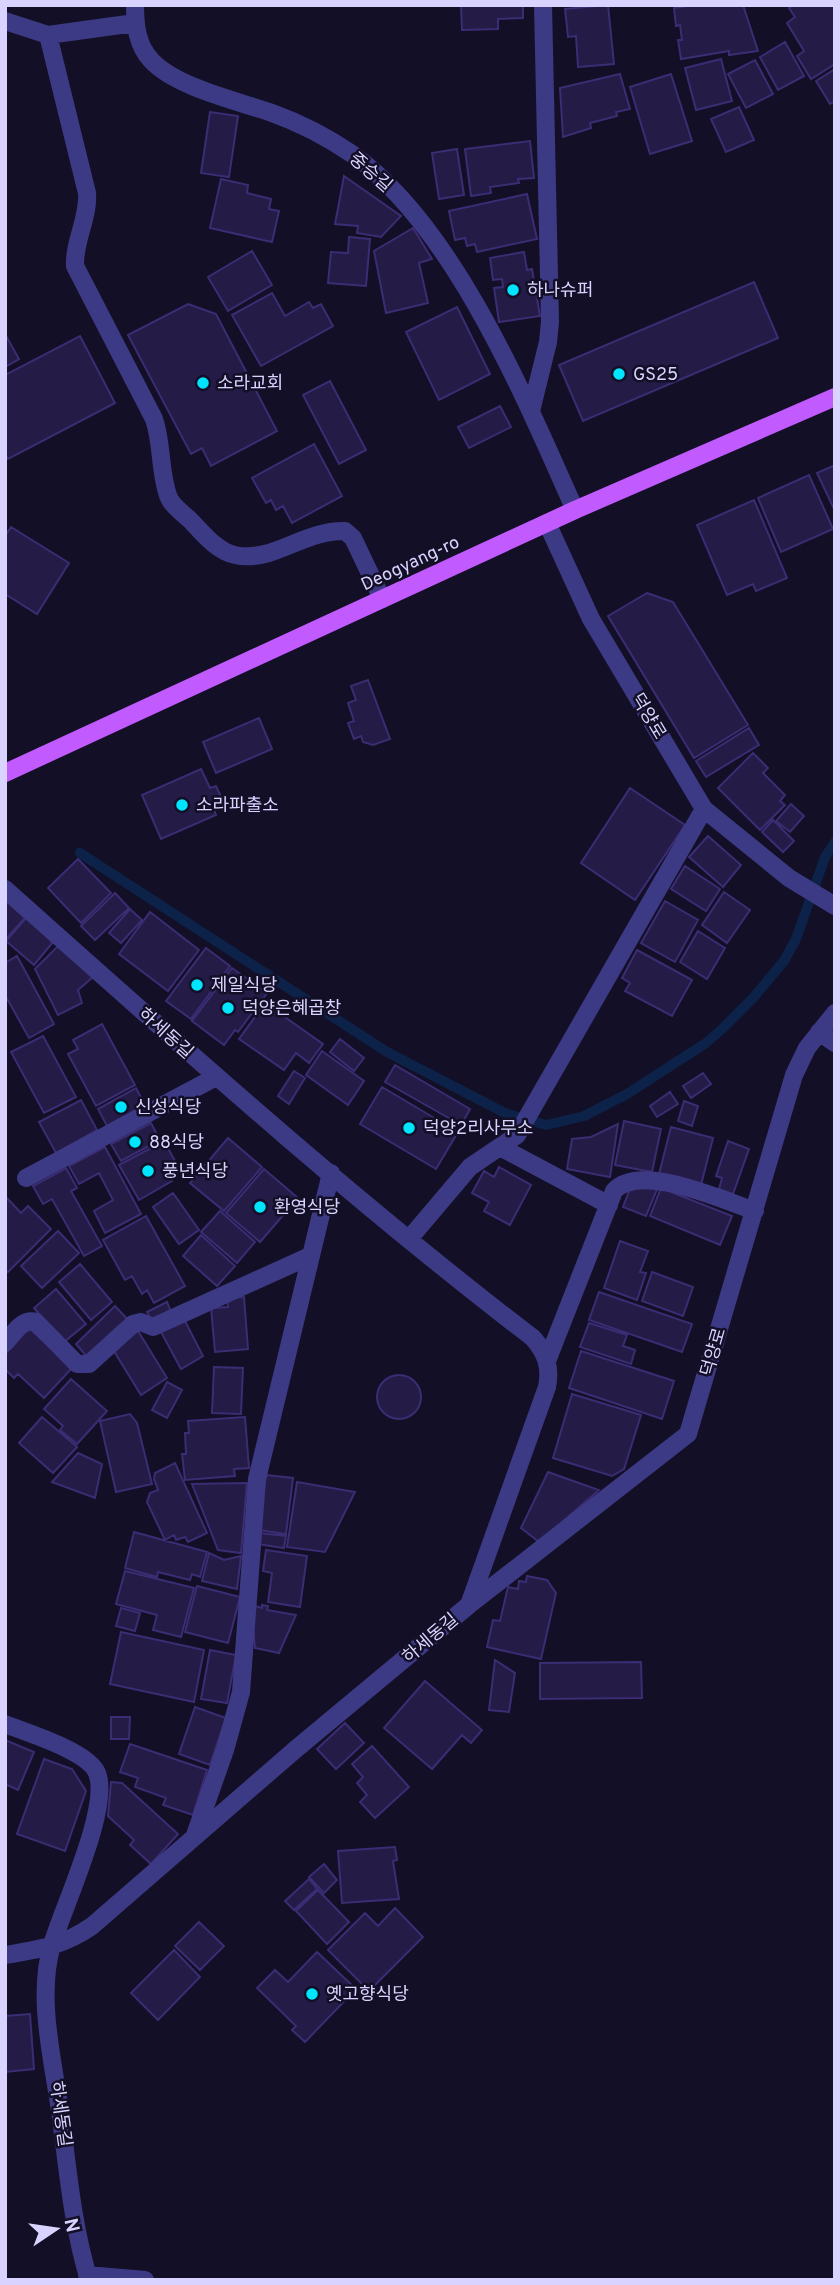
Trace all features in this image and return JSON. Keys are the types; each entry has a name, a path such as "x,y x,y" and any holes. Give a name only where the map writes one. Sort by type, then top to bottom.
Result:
{"main road":[{"name":"Deogyang-ro","path":"5,773 575,510 835,397"}],"street":[{"path":"530,411 548,342 550,322 543,5"},
{"name":"중승길","path":"5,21 48,35 135,14 145,51 160,67 205,91 272,113 327,138 384,180 424,227 456,273 501,353 575,510"},
{"path":"48,35 87,193 87,208 76,242 75,266 154,419 170,501 218,550 230,554 268,553 332,530 345,531 353,538 382,599"},
{"name":"덕양로","path":"547,523 591,619 704,809 789,878 835,906"},
{"path":"409,1238 464,1174 482,1158 517,1135 704,809"},
{"name":"하세동길","path":"5,889 216,1077 533,1338 542,1349 550,1374 469,1605 306,1740 92,1926 73,1939 51,1947"},
{"name":"덕양로","path":"469,1605 688,1434 794,1075 807,1048 835,1013"},
{"path":"819,1032 835,1043"},
{"path":"26,1178 216,1077"},
{"path":"500,1147 609,1205"},
{"path":"194,1838 225,1749 241,1692 257,1479 331,1172"},
{"name":"하세동길","path":"547,1361 614,1191 620,1185 626,1181 663,1181 755,1211"},
{"path":"5,1343 24,1322 30,1320 36,1322 77,1364 89,1364 133,1324 141,1322 153,1327 310,1256"},
{"name":"하세동길","path":"5,1724 83,1758 97,1773 100,1784 99,1811 51,1947 47,1981 48,2020 74,2215 88,2277"},
{"path":"5,1955 51,1947"},
{"path":"88,2277 145,2280"}],"building":[{"path":"461,5 523,5 523,18 498,19 498,29 462,30"},
{"path":"608,5 614,64 578,67 576,36 568,37 565,9"},
{"path":"743,5 758,51 729,55 729,51 681,59 678,40 682,40 680,25 676,26 674,8"},
{"path":"794,5 835,5 835,64 811,79 797,56 804,51 787,23 795,17 789,8"},
{"path":"785,42 804,76 778,90 760,57"},
{"path":"721,59 732,101 696,110 685,68"},
{"path":"755,60 773,94 746,108 728,74"},
{"path":"835,69 835,101 830,104 816,81"},
{"path":"620,74 630,109 616,112 617,116 590,123 591,128 563,137 560,88"},
{"path":"671,74 692,141 650,154 630,87"},
{"path":"739,107 754,140 726,152 711,119"},
{"path":"210,112 238,116 229,177 201,173"},
{"path":"530,141 534,178 518,179 519,183 490,187 491,193 471,196 465,149"},
{"path":"457,149 464,195 439,199 432,153"},
{"path":"344,176 401,216 381,237 357,233 358,226 335,224"},
{"path":"221,179 248,185 247,193 271,199 269,209 279,211 272,242 210,228"},
{"path":"527,194 537,239 477,252 475,244 467,246 465,238 455,240 449,211"},
{"path":"413,228 432,259 419,263 428,303 386,313 374,251"},
{"path":"349,237 370,239 366,286 328,283 331,252 348,253"},
{"path":"252,251 272,285 228,311 208,277"},
{"path":"524,252 527,270 532,269 540,316 499,322 494,288 503,287 502,279 493,280 490,258"},
{"path":"754,282 778,338 583,421 559,365"},
{"path":"272,293 285,316 309,302 313,308 321,304 333,326 261,366 232,315"},
{"name":"소라교회","path":"188,304 216,314 277,431 211,466 202,448 191,454 128,335"},
{"path":"457,307 490,374 439,400 406,332"},
{"path":"5,334 19,359 5,367"},
{"path":"80,336 115,403 8,459 5,454 5,375"},
{"path":"330,381 366,450 339,464 303,395"},
{"path":"500,406 511,427 469,448 458,427"},
{"path":"314,444 342,496 292,523 283,506 276,510 271,500 266,503 252,478"},
{"path":"835,465 835,511 817,473"},
{"path":"809,475 833,529 781,552 758,498"},
{"path":"754,500 787,578 756,591 753,584 727,595 697,525"},
{"path":"11,527 69,563 37,614 5,594 5,536"},
{"path":"647,593 673,602 748,725 694,758 608,616"},
{"path":"368,680 390,739 373,745 363,742 361,736 354,739 348,723 354,721 348,703 356,700 351,686"},
{"path":"259,718 272,749 216,773 203,742"},
{"path":"749,728 759,745 706,777 696,761"},
{"path":"753,753 768,768 763,773 785,795 780,801 785,805 760,830 718,788"},
{"name":"소라파출소","path":"201,769 210,788 216,786 224,803 213,807 216,815 161,839 142,795"},
{"path":"630,788 685,825 635,900 581,863"},
{"path":"791,804 804,816 790,832 776,821"},
{"path":"773,820 794,841 783,852 762,832"},
{"path":"708,836 741,865 723,887 689,857"},
{"path":"78,859 111,893 81,923 48,888"},
{"path":"685,866 720,889 706,911 671,889"},
{"path":"724,892 750,910 727,943 702,925"},
{"path":"115,893 129,908 95,940 81,926"},
{"path":"5,900 25,918 5,940"},
{"path":"665,901 698,920 675,962 641,943"},
{"path":"130,909 142,920 121,943 109,933"},
{"path":"150,912 199,950 168,991 119,954"},
{"path":"26,918 53,942 34,965 6,941"},
{"path":"698,931 725,948 707,979 680,962"},
{"path":"58,946 93,977 78,990 82,1003 58,1015 35,969"},
{"path":"206,948 230,966 191,1019 166,1001"},
{"path":"637,950 692,980 672,1016 625,991 630,983 622,978"},
{"path":"17,956 54,1024 29,1038 5,995 5,963"},
{"path":"232,968 267,993 238,1032 235,1030 224,1045 192,1021"},
{"path":"265,1003 323,1044 309,1063 296,1053 284,1070 239,1039"},
{"path":"102,1024 135,1085 96,1106 68,1054 78,1049 73,1040"},
{"path":"43,1036 76,1097 44,1113 11,1052"},
{"path":"340,1039 364,1058 354,1071 330,1052"},
{"path":"322,1051 364,1081 348,1105 306,1075"},
{"path":"395,1065 470,1109 461,1125 385,1082"},
{"path":"294,1071 305,1078 289,1104 278,1096"},
{"path":"703,1073 711,1084 691,1098 683,1086"},
{"name":"덕양2리사무소","path":"382,1087 458,1132 436,1169 360,1124"},
{"path":"136,1088 145,1105 107,1126 98,1109"},
{"path":"670,1092 678,1104 657,1117 650,1106"},
{"path":"81,1100 97,1130 56,1153 39,1122"},
{"path":"684,1101 698,1106 692,1126 678,1121"},
{"path":"624,1121 661,1129 652,1172 615,1165"},
{"path":"151,1123 160,1140 121,1161 111,1144"},
{"path":"618,1124 610,1177 567,1169 572,1139 591,1137"},
{"path":"671,1127 713,1138 701,1185 659,1174"},
{"path":"228,1138 262,1167 224,1211 190,1183"},
{"path":"164,1141 180,1170 168,1176 172,1181 139,1200 119,1165"},
{"path":"728,1141 749,1149 733,1194 719,1189 722,1178 716,1176"},
{"path":"105,1147 141,1214 105,1233 94,1211 113,1200 99,1173 79,1184 69,1166"},
{"path":"499,1167 531,1185 510,1225 484,1211 489,1202 472,1193 484,1171 494,1177"},
{"path":"66,1168 77,1188 71,1191 102,1246 84,1256 52,1199 43,1204 33,1186"},
{"path":"264,1169 298,1198 260,1242 226,1213"},
{"path":"631,1186 658,1187 646,1216 623,1207"},
{"path":"661,1188 732,1216 720,1245 650,1216"},
{"path":"173,1193 199,1230 179,1244 153,1207"},
{"path":"5,1196 21,1213 28,1206 51,1229 8,1272 5,1270"},
{"path":"220,1211 255,1242 237,1263 201,1232"},
{"path":"146,1216 185,1286 154,1303 147,1290 142,1294 132,1276 125,1280 103,1240"},
{"path":"58,1231 79,1253 42,1288 21,1266"},
{"path":"201,1235 235,1266 217,1286 183,1256"},
{"path":"620,1241 648,1251 640,1272 646,1273 637,1300 604,1288"},
{"path":"80,1264 112,1302 91,1320 59,1282"},
{"path":"652,1272 693,1287 683,1316 642,1301"},
{"path":"56,1289 86,1324 64,1342 34,1308"},
{"path":"599,1292 692,1324 682,1352 589,1320"},
{"path":"244,1297 248,1349 215,1352 211,1308 228,1307 227,1298"},
{"path":"167,1302 171,1312 152,1322 147,1312"},
{"path":"115,1306 129,1321 89,1359 76,1344"},
{"path":"184,1319 203,1356 181,1369 161,1332"},
{"path":"589,1323 627,1335 623,1346 635,1350 631,1364 580,1347"},
{"path":"29,1328 72,1368 44,1398 18,1374 14,1378 5,1369 5,1354"},
{"path":"138,1331 167,1378 141,1395 112,1348"},
{"path":"581,1351 674,1381 662,1419 569,1388"},
{"path":"214,1367 243,1368 241,1414 212,1413"},
{"path":"399,1375 408,1376 415,1381 420,1388 420,1406 415,1413 408,1418 399,1419 390,1418 383,1413 378,1406 377,1397 378,1388 383,1381 390,1376"},
{"path":"71,1379 107,1411 77,1444 60,1430 63,1426 44,1409"},
{"path":"167,1382 182,1390 167,1418 152,1410"},
{"path":"572,1394 641,1415 624,1469 612,1476 553,1458"},
{"path":"130,1414 137,1423 152,1484 116,1492 100,1421"},
{"path":"42,1417 77,1447 53,1473 19,1443"},
{"path":"245,1417 249,1468 234,1469 235,1476 185,1480 182,1454 186,1454 185,1433 189,1433 188,1421"},
{"path":"78,1453 102,1464 95,1498 52,1482"},
{"path":"175,1463 207,1533 188,1542 185,1537 176,1540 174,1535 165,1540 147,1502 150,1493 158,1490 155,1473"},
{"path":"548,1472 599,1490 539,1542 521,1528"},
{"path":"266,1475 293,1478 286,1534 258,1530"},
{"path":"297,1482 355,1492 325,1552 287,1547"},
{"path":"247,1483 241,1553 218,1550 192,1484"},
{"path":"134,1532 207,1552 200,1577 192,1574 190,1580 158,1572 157,1577 125,1568"},
{"path":"259,1533 286,1536 284,1548 257,1544"},
{"path":"266,1550 307,1556 300,1607 268,1602 272,1573 263,1571"},
{"path":"209,1553 224,1560 241,1556 237,1589 202,1581"},
{"path":"125,1571 194,1588 181,1637 153,1630 157,1615 116,1604"},
{"path":"527,1576 547,1580 556,1593 541,1659 487,1647 493,1620 500,1621 508,1587 518,1589 519,1581 526,1582"},
{"path":"197,1586 240,1597 228,1643 185,1632"},
{"path":"251,1605 262,1608 262,1605 268,1606 267,1610 296,1615 279,1653 255,1648"},
{"path":"121,1608 140,1613 135,1631 116,1626"},
{"path":"121,1632 204,1650 194,1702 110,1684"},
{"path":"210,1650 236,1655 227,1703 201,1699"},
{"path":"495,1660 515,1673 509,1712 489,1710"},
{"path":"641,1662 642,1698 540,1699 540,1663"},
{"path":"425,1681 482,1730 471,1743 462,1735 432,1769 384,1728"},
{"path":"195,1707 226,1718 210,1765 179,1754"},
{"path":"111,1717 130,1717 129,1739 111,1739"},
{"path":"345,1723 364,1743 336,1769 317,1749"},
{"path":"5,1740 34,1752 18,1790 5,1784"},
{"path":"130,1744 207,1770 193,1815 163,1805 166,1798 135,1787 138,1778 120,1772"},
{"path":"372,1746 409,1787 375,1818 360,1802 367,1795 357,1783 363,1777 352,1764"},
{"path":"44,1759 72,1769 86,1791 65,1851 17,1834"},
{"path":"111,1782 122,1783 178,1834 151,1864 130,1845 134,1840 108,1816"},
{"path":"395,1847 397,1860 393,1861 399,1899 342,1903 338,1851"},
{"path":"324,1864 337,1880 324,1893 309,1877"},
{"path":"309,1879 317,1889 294,1910 285,1901"},
{"path":"318,1890 349,1922 327,1944 296,1911"},
{"path":"395,1908 423,1937 369,1991 328,1950 365,1913 378,1926"},
{"path":"199,1922 224,1946 200,1970 175,1946"},
{"path":"174,1950 200,1977 158,2020 131,1993"},
{"path":"317,1952 356,1989 305,2042 292,2030 296,2026 257,1988 275,1970 288,1982"},
{"path":"30,2014 34,2069 5,2072 5,2016"}],"waterway":[{"path":"80,853 387,1052 505,1113 546,1125 584,1116 627,1094 706,1043 721,1030 754,997 784,961 796,939 825,857 835,842"}],"place":[{"name":"하나슈퍼","path":"513,290"},
{"name":"GS25","path":"619,374"},
{"name":"소라교회","path":"203,383"},
{"name":"소라파출소","path":"182,805"},
{"name":"제일식당","path":"197,985"},
{"name":"덕양은혜곱창","path":"228,1008"},
{"name":"신성식당","path":"121,1107"},
{"name":"덕양2리사무소","path":"409,1128"},
{"name":"88식당","path":"135,1142"},
{"name":"풍년식당","path":"148,1171"},
{"name":"환영식당","path":"260,1207"},
{"name":"옛고향식당","path":"312,1994"}]}
